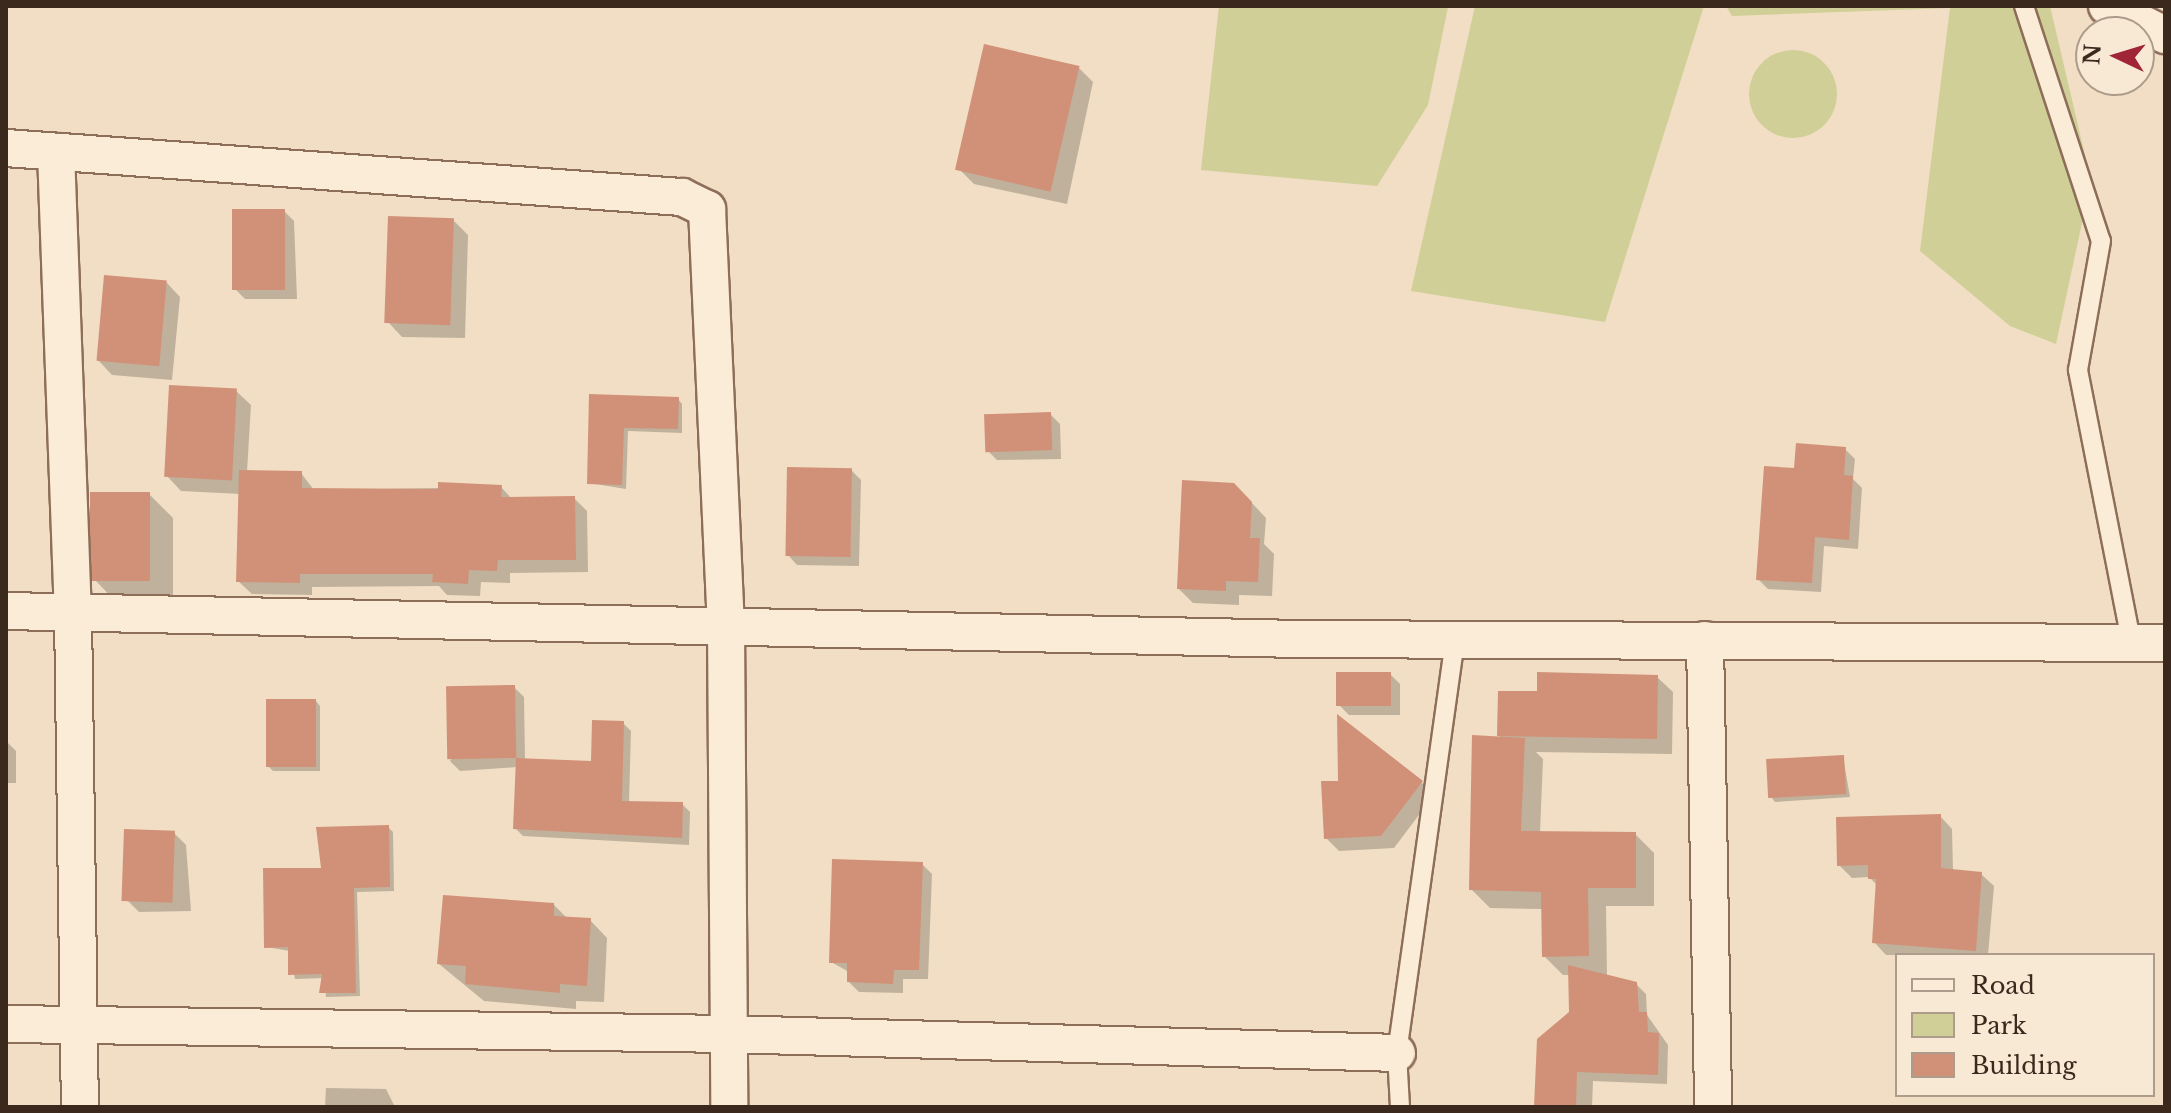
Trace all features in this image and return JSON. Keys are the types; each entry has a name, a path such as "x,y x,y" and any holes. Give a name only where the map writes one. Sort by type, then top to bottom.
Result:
{"street":[{"path":"2107,6 2165,35"},
{"path":"6,148 682,197 707,209 726,625 729,1107"},
{"path":"56,152 73,613 80,1107"},
{"path":"6,611 1455,639 2148,641"},
{"path":"1705,640 1713,1107"},
{"path":"6,1024 727,1034 1397,1053"}],"lane":[{"path":"2024,6 2101,241 2078,370 2148,641"},
{"path":"1400,1107 1397,1053 1455,639"}],"green space":[{"path":"1219,6 1448,7 1428,105 1377,186 1201,170"},
{"path":"1475,6 1704,6 1605,322 1411,291"},
{"path":"1726,6 2050,6 2091,181 2056,344 2010,326 1920,251 1950,8 1732,16"},
{"path":"1793,50 1810,54 1824,63 1833,77 1837,94 1833,111 1824,125 1810,134 1793,138 1776,134 1762,125 1753,111 1749,94 1753,77 1762,63 1776,54"}],"building":[{"path":"984,44 1079,66 1050,192 955,170"},
{"path":"232,209 285,209 285,290 232,290"},
{"path":"388,216 454,218 450,325 384,323"},
{"path":"104,275 167,280 159,366 97,361"},
{"path":"169,385 237,389 232,480 164,477"},
{"path":"589,394 679,397 678,429 624,428 622,485 587,484"},
{"path":"1051,412 1052,450 985,452 984,414"},
{"path":"1796,443 1846,447 1844,475 1853,476 1849,540 1815,537 1812,583 1756,580 1764,466 1794,468"},
{"path":"787,467 852,468 850,557 785,556"},
{"path":"239,470 302,471 302,488 438,489 438,482 502,485 501,497 575,496 576,560 498,560 497,571 469,570 468,584 432,582 433,574 300,574 300,583 236,582"},
{"path":"1182,480 1234,483 1252,502 1250,538 1260,538 1258,582 1226,581 1226,591 1177,589"},
{"path":"90,492 150,492 150,581 90,581"},
{"path":"1336,672 1391,672 1391,706 1336,706"},
{"path":"1537,672 1658,675 1657,739 1497,736 1498,691 1537,691"},
{"path":"515,685 516,758 447,759 446,686"},
{"path":"266,699 316,699 316,767 266,767"},
{"path":"1337,714 1423,781 1381,836 1324,839 1321,781 1338,781"},
{"path":"592,720 624,721 622,801 683,802 682,838 513,829 516,758 591,761"},
{"path":"1472,735 1525,738 1521,831 1636,832 1636,888 1588,888 1589,956 1542,957 1541,892 1469,890"},
{"path":"1844,755 1846,794 1768,798 1766,759"},
{"path":"1941,814 1941,868 1982,872 1976,951 1872,943 1876,879 1868,879 1868,865 1837,866 1836,817"},
{"path":"389,825 390,887 354,888 356,993 319,993 322,974 288,975 288,947 264,948 263,868 321,868 316,827"},
{"path":"124,829 175,831 172,903 121,901"},
{"path":"832,859 923,862 919,970 894,970 893,984 847,982 847,963 829,963"},
{"path":"443,895 554,903 554,916 591,918 587,986 560,984 560,993 465,984 466,966 437,964"},
{"path":"1568,965 1637,982 1639,1012 1647,1012 1648,1032 1659,1033 1658,1075 1577,1072 1576,1107 1534,1107 1537,1039 1569,1012"}]}
